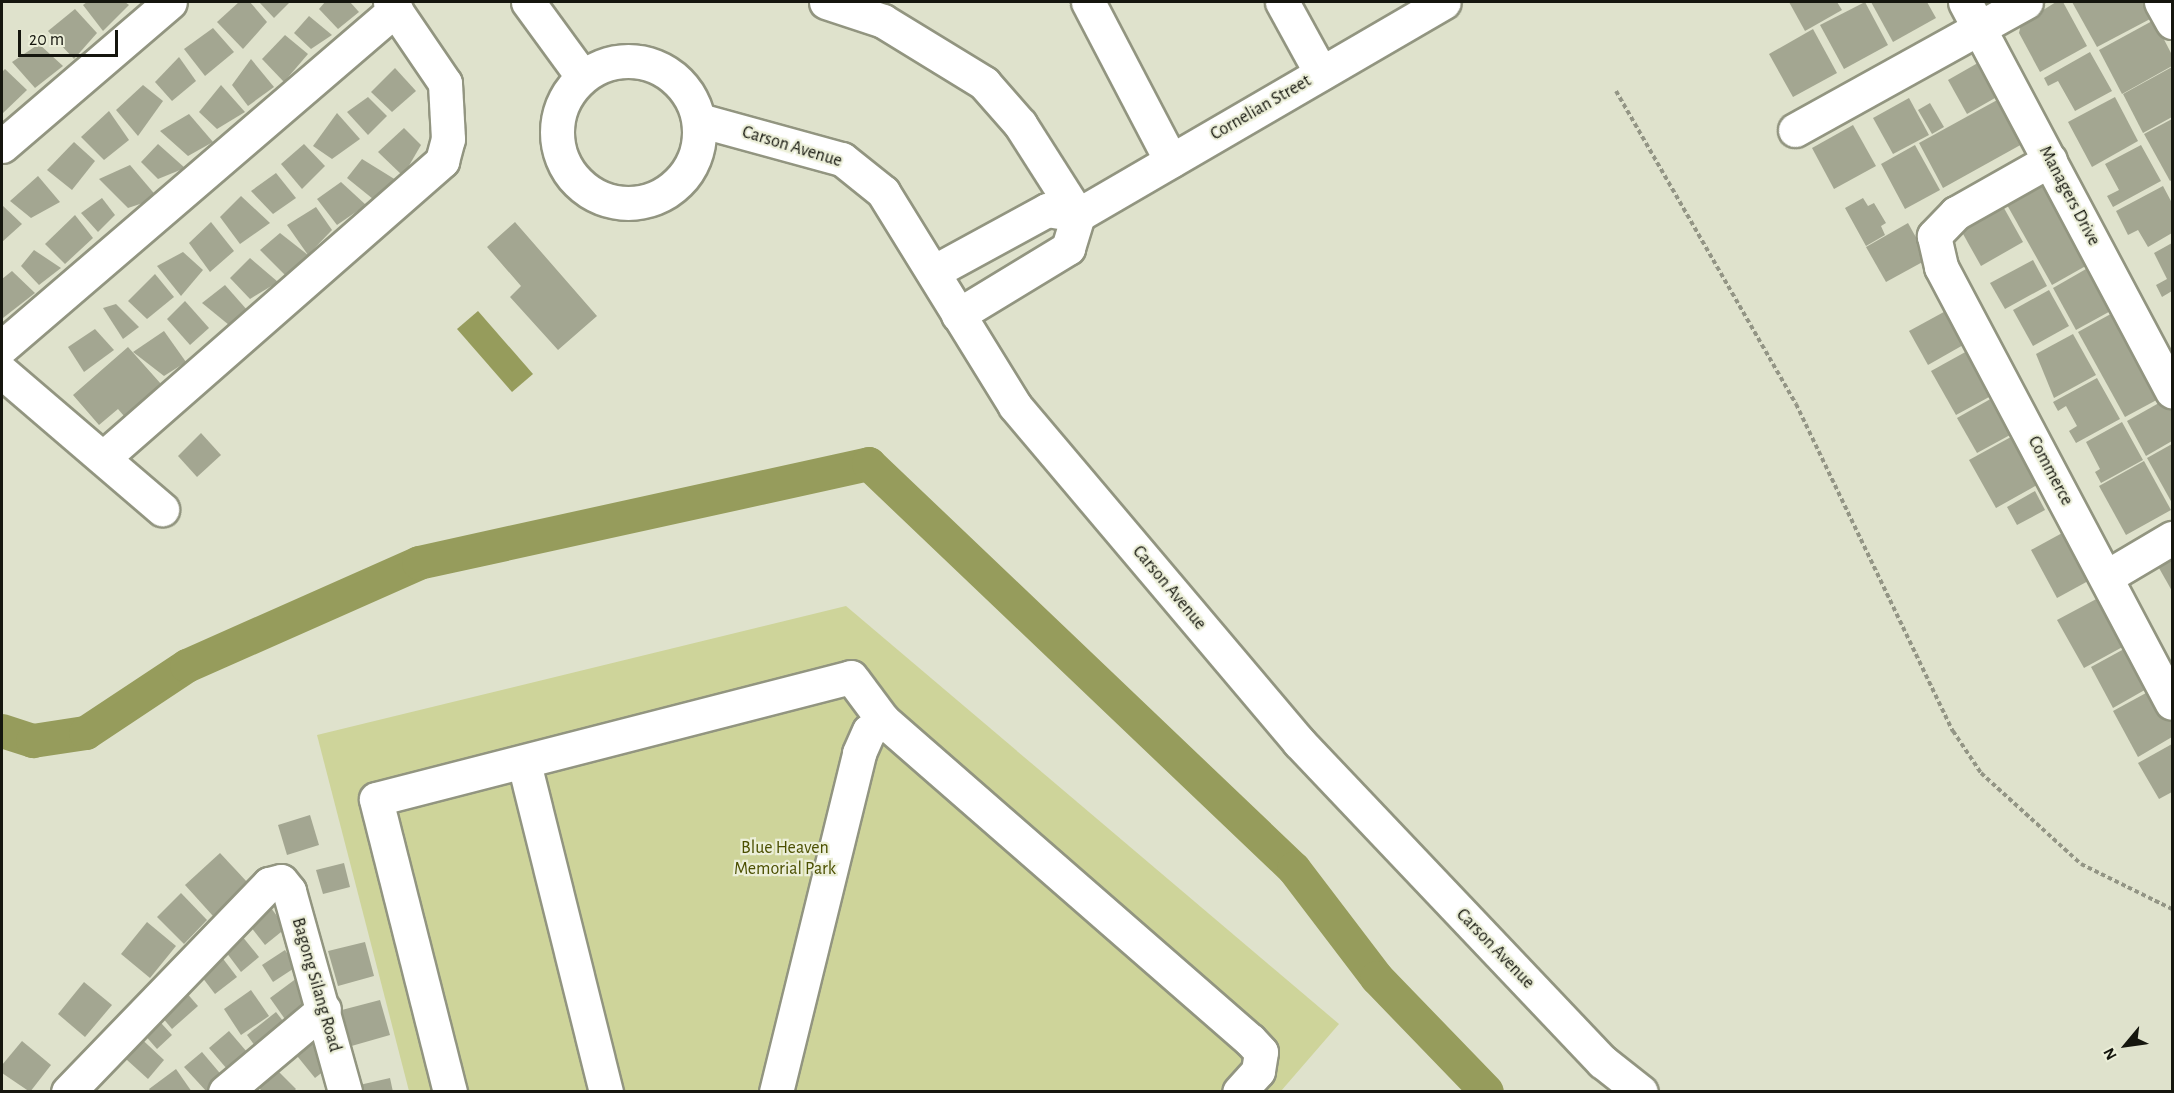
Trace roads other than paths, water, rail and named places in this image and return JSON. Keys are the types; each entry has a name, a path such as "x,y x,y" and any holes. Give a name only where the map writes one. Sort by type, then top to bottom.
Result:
{"street":[{"path":"2,146 170,2"},
{"path":"528,2 582,76"},
{"path":"826,2 892,11 984,83 1020,124 1078,215 1068,249 958,315"},
{"path":"1088,2 1171,161"},
{"path":"1282,2 1321,73"},
{"name":"Cornelian Street","path":"1078,215 1444,2"},
{"path":"1795,130 1972,14 2026,2"},
{"path":"2161,2 2172,22"},
{"path":"2,347 393,5 445,83 448,139 442,161 103,458"},
{"name":"Managers Drive","path":"1972,14 2172,391"},
{"path":"638,60 666,71 688,92 699,120 696,158 674,189 640,204 602,201 572,179 556,144 559,106 582,76 608,62 638,60"},
{"name":"Carson Avenue","path":"699,120 842,159 883,192 935,271 958,315 1015,406 1299,742 1603,1062 1641,1092"},
{"name":"Commerce","path":"2050,160 1956,213 1934,236 1941,267 2172,703"},
{"path":"935,271 1047,210 1078,215"},
{"path":"2,372 162,509"},
{"path":"2106,577 2172,538"},
{"path":"450,1092 376,799 524,763 851,677 884,720 1250,1040 1261,1052 1258,1071 1239,1092"},
{"path":"776,1092 859,753 869,730 884,720"},
{"path":"524,763 606,1092"},
{"name":"Bagong Silang Road","path":"68,1092 269,884 281,881 289,891 345,1092"},
{"path":"225,1092 324,1010"}],"waterway":[{"path":"2,731 33,741 86,733 187,666 419,563 869,464 1294,869 1377,978 1487,1092"}],"park label":[{"name":"Blue Heaven Memorial Park","path":"785,859"}]}
